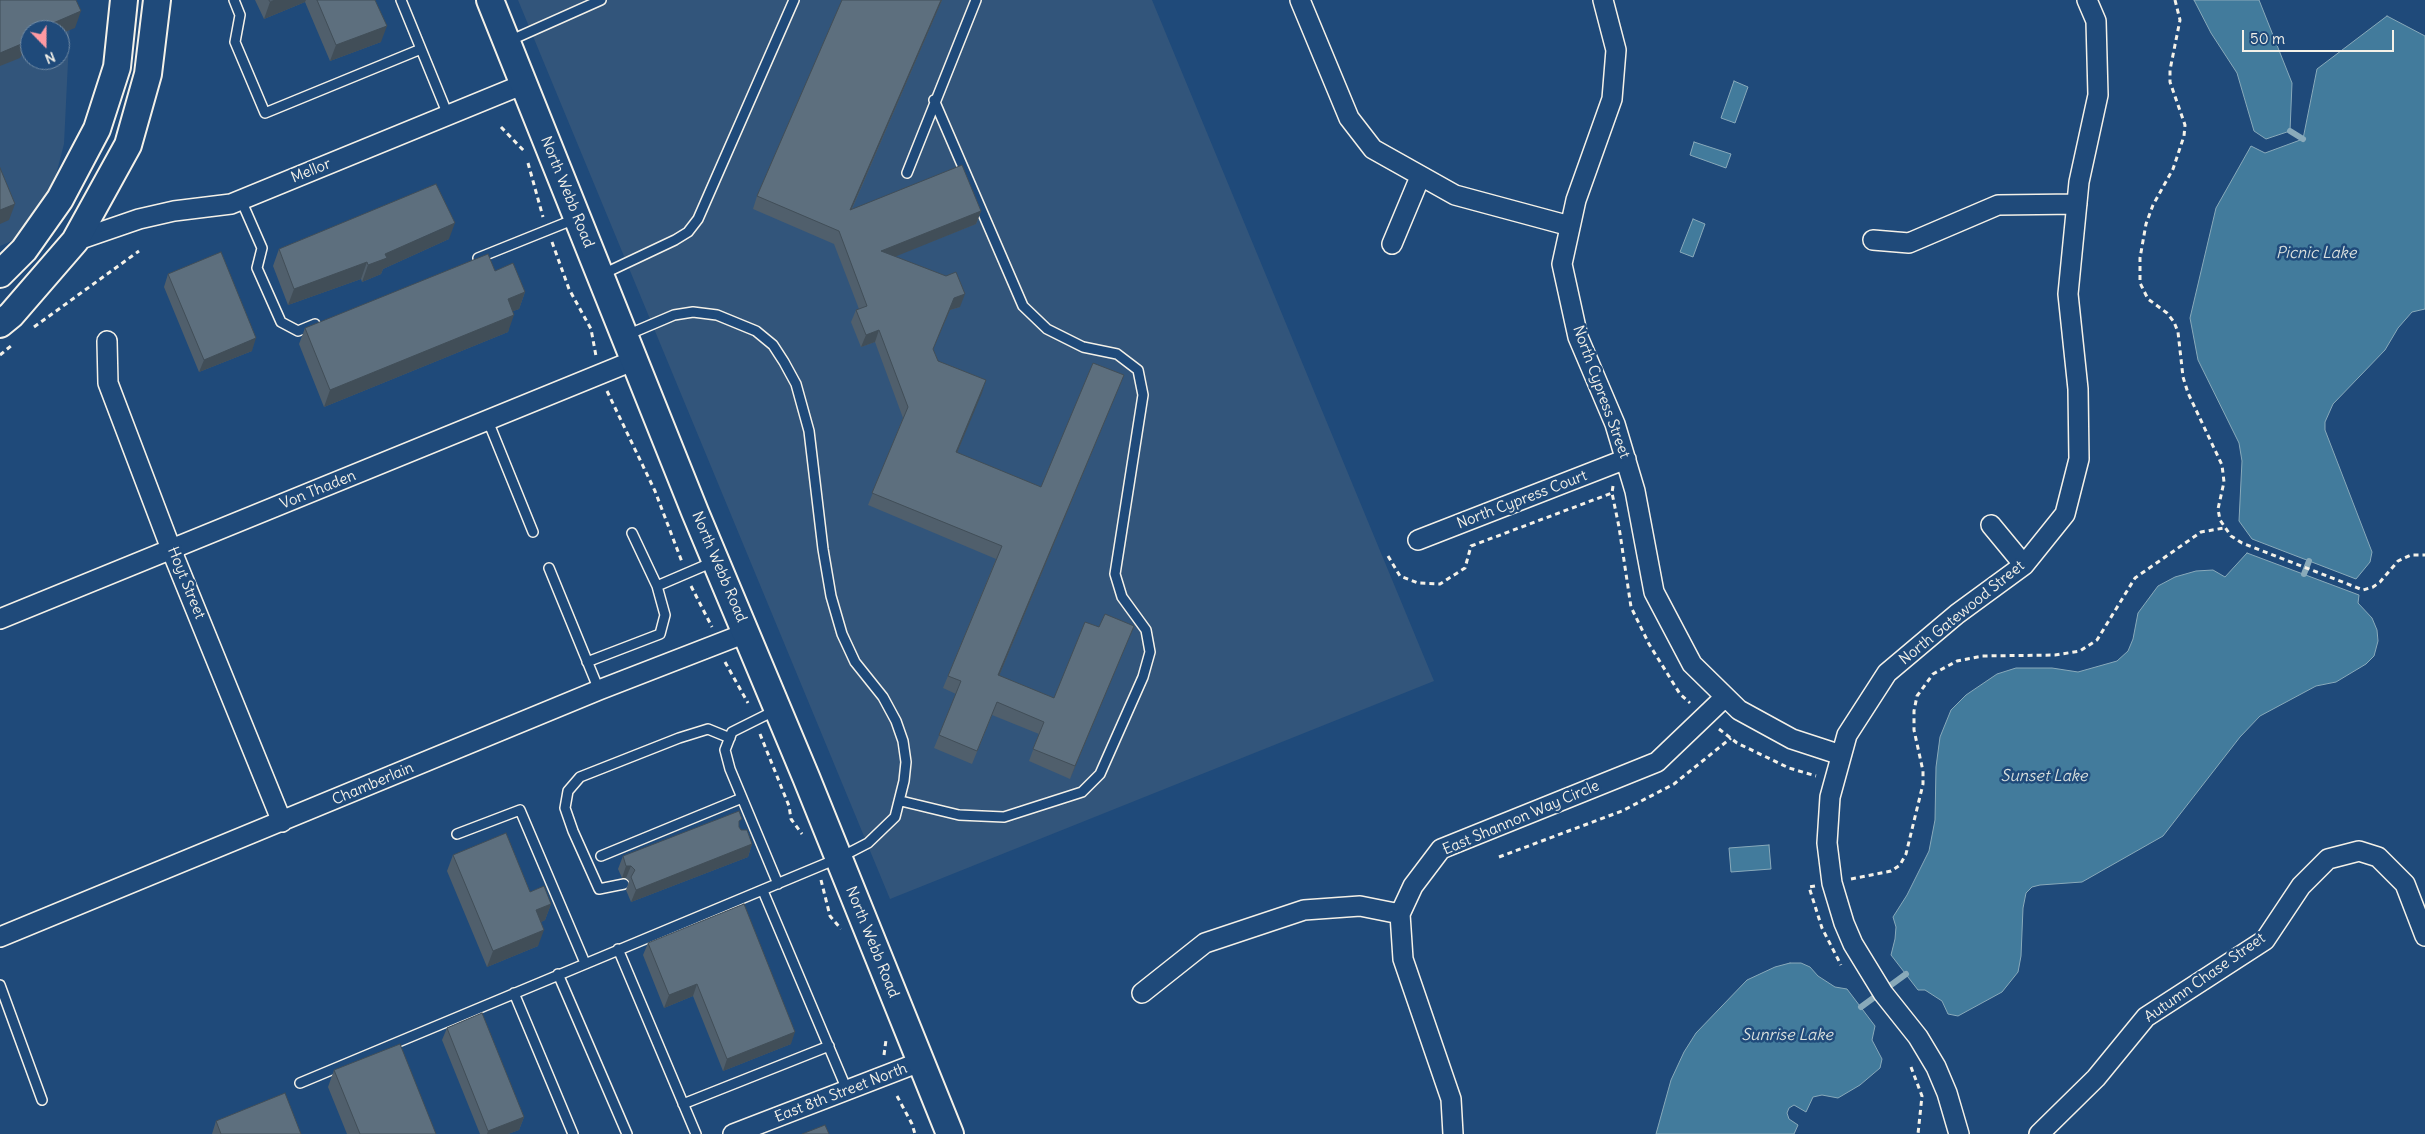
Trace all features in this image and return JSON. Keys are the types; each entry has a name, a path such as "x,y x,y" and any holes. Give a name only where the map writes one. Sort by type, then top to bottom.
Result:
{"main road":[{"path":"0,274 24,250 60,199 97,129 117,67 124,0"},
{"path":"7,334 11,315 84,238 128,145 148,74 157,0"},
{"name":"North Webb Road","path":"490,0 950,1134"}],"street":[{"path":"1300,0 1348,118 1373,149 1455,195 1570,226"},
{"name":"North Cypress Street","path":"1604,0 1616,50 1612,99 1576,200 1562,264 1578,338 1615,424 1635,491 1654,592 1692,664 1738,710 1792,739 1841,755"},
{"name":"North Gatewood Street","path":"1959,1134 1936,1067 1918,1037 1882,993 1853,944 1844,923 1832,882 1827,844 1830,797 1847,734 1887,673 1957,614 2024,565 2065,514 2079,459 2078,389 2068,294 2079,182 2098,95 2096,21 2087,0"},
{"name":"Mellor","path":"84,238 148,217 174,211 231,204 524,84"},
{"path":"1392,244 1420,177"},
{"path":"1873,240 1909,243 1998,205 2077,204"},
{"name":"Hoyt Street","path":"107,341 108,384 171,549 282,822"},
{"name":"Von Thaden","path":"0,619 635,360"},
{"name":"North Cypress Court","path":"1418,540 1626,460"},
{"path":"1991,525 2024,565"},
{"name":"Chamberlain","path":"0,937 599,690 746,633"},
{"name":"East Shannon Way Circle","path":"1454,1134 1451,1099 1403,959 1400,914 1413,886 1441,849 1657,762 1725,697"},
{"name":"Autumn Chase Street","path":"2039,1134 2060,1128 2096,1078 2146,1017 2265,940 2301,886 2328,859 2359,851 2378,857 2405,884 2425,936"},
{"path":"1142,992 1206,943 1304,910 1360,906 1400,914"},
{"name":"East 8th Street North","path":"733,1134 920,1062"}],"lane":[{"path":"234,0 240,15"},
{"path":"242,0 235,42 265,113 421,48"},
{"path":"401,0 448,115"},
{"path":"507,42 601,0"},
{"path":"600,275 674,240 688,232 698,219 794,0"},
{"path":"907,172 934,100 976,0"},
{"path":"901,801 959,815 1004,817 1082,792 1100,774 1143,677 1150,652 1146,630 1122,597 1115,574 1143,395 1138,370 1117,354 1083,347 1046,328 1023,306 934,100"},
{"path":"241,200 262,248 257,268 282,322 298,331 326,320"},
{"path":"464,264 578,218"},
{"path":"300,1083 839,858 868,843 895,817 901,801 906,762 903,741 896,721 883,697 854,662 842,634 825,558 808,431 796,384 784,362 773,345 756,331 717,315 693,312 674,315 625,336"},
{"path":"488,421 533,532"},
{"path":"587,662 660,634 665,615 657,586 632,532"},
{"path":"657,586 716,561"},
{"path":"549,568 599,690"},
{"path":"778,709 732,732 725,750 752,832 778,884"},
{"path":"624,884 599,889 573,831 565,808 568,791 580,777 679,738 708,729 730,738"},
{"path":"601,856 742,798"},
{"path":"456,834 520,810 585,963"},
{"path":"763,891 847,1090"},
{"path":"618,949 696,1134"},
{"path":"558,974 627,1134"},
{"path":"0,985 42,1100"},
{"path":"514,993 573,1134"},
{"path":"683,1104 829,1046"}],"path":[{"path":"2175,0 2180,20 2170,70 2170,82 2185,125 2184,136 2173,169 2153,205 2146,224 2140,258 2140,283 2148,299 2167,313 2174,322 2188,393 2222,466 2224,482 2218,509 2224,528 2242,543 2363,590 2373,588 2398,561 2412,555 2425,555"},
{"path":"28,331 49,313 138,251"},
{"path":"0,355 7,334"},
{"path":"606,388 655,492 683,563"},
{"path":"1388,556 1400,576 1418,583 1440,584 1464,568 1471,546 1612,493"},
{"path":"1835,957 1822,928 1809,887 1891,872 1900,865 1906,854 1912,822 1923,784 1923,771 1914,730 1914,711 1917,696 1934,674 1957,661 1982,656 2055,655 2080,651 2097,640 2135,578 2201,532 2224,528"},
{"path":"691,585 712,627"},
{"path":"724,662 749,704"},
{"path":"760,733 789,806 792,819 804,840"},
{"path":"1499,857 1622,811 1674,784 1731,738"},
{"path":"1907,1060 1922,1096 1918,1134"},
{"path":"897,1096 912,1124 915,1134"}],"shaded area":[{"path":"0,0 71,0 70,21 20,20 20,70 68,70 64,144 47,210 14,240 0,246"},
{"path":"518,0 1152,0 1434,681 890,899"}],"water":[{"path":"2194,0 2259,0 2292,83 2290,131 2266,139 2254,131 2237,73 2211,33"},
{"name":"Picnic Lake","path":"2387,16 2425,36 2425,309 2412,312 2398,328 2385,350 2333,404 2325,422 2325,430 2372,552 2370,562 2356,579 2252,539 2239,521 2242,461 2239,443 2198,360 2190,318 2216,208 2251,146 2265,153 2303,139 2317,69"},
{"path":"1734,81 1748,87 1735,123 1721,118"},
{"path":"1694,142 1731,154 1726,168 1690,155"},
{"path":"1693,219 1705,224 1693,257 1680,252"},
{"name":"Sunset Lake","path":"2247,553 2359,595 2358,603 2372,618 2377,630 2378,641 2374,656 2366,664 2336,682 2316,686 2260,716 2240,737 2163,836 2082,882 2032,887 2026,893 2023,908 2021,956 2018,972 2002,992 1958,1016 1948,1014 1942,1001 1925,990 1918,990 1891,955 1896,927 1893,917 1907,895 1929,851 1935,820 1936,767 1940,737 1951,710 1966,695 1997,674 2016,668 2052,668 2078,672 2117,661 2128,651 2133,639 2138,613 2158,586 2175,577 2196,571 2213,570 2225,577"},
{"path":"1769,845 1771,869 1731,872 1729,848"},
{"name":"Sunrise Lake","path":"1790,963 1801,963 1810,967 1818,976 1835,987 1847,989 1875,1026 1872,1040 1882,1059 1880,1068 1860,1085 1838,1098 1822,1095 1813,1097 1806,1112 1794,1105 1789,1108 1787,1113 1789,1119 1798,1125 1794,1134 1656,1134 1671,1080 1684,1052 1696,1033 1747,980 1775,967"}],"building":[{"path":"0,0 76,0 81,11 60,20 20,20 20,45 0,53"},
{"path":"317,0 375,0 387,26 336,45"},
{"path":"842,0 941,0 850,210 962,165 981,211 881,251 946,276 956,272 965,294 954,298 933,349 938,361 986,380 956,452 1041,487 1093,363 1124,375 998,675 1054,698 1085,622 1099,627 1105,614 1134,626 1075,766 1033,749 1044,722 997,702 977,751 939,735 961,681 948,676 1002,546 872,493 908,407 879,330 866,335 856,310 867,306 839,231 757,196"},
{"path":"0,168 15,204 0,210"},
{"path":"436,184 455,223 385,254 387,258 368,265 367,262 294,289 279,249"},
{"path":"221,252 256,338 204,360 168,274"},
{"path":"488,254 495,271 513,263 525,292 508,299 514,315 330,390 305,328"},
{"path":"739,811 742,819 739,821 739,827 741,830 747,830 752,844 636,890 631,877 635,870 631,866 626,866 623,856"},
{"path":"506,833 530,892 544,886 551,904 536,910 544,930 493,951 453,855"},
{"path":"744,904 795,1032 727,1059 697,984 669,995 648,943"},
{"path":"482,1013 524,1117 488,1131 447,1028"},
{"path":"400,1044 436,1134 360,1134 334,1070"},
{"path":"285,1093 301,1134 221,1134 216,1121"},
{"path":"825,1125 829,1134 802,1134"}],"waterway":[{"path":"2290,131 2303,139"},
{"path":"2304,574 2309,561"},
{"path":"1861,1007 1906,974"}]}
